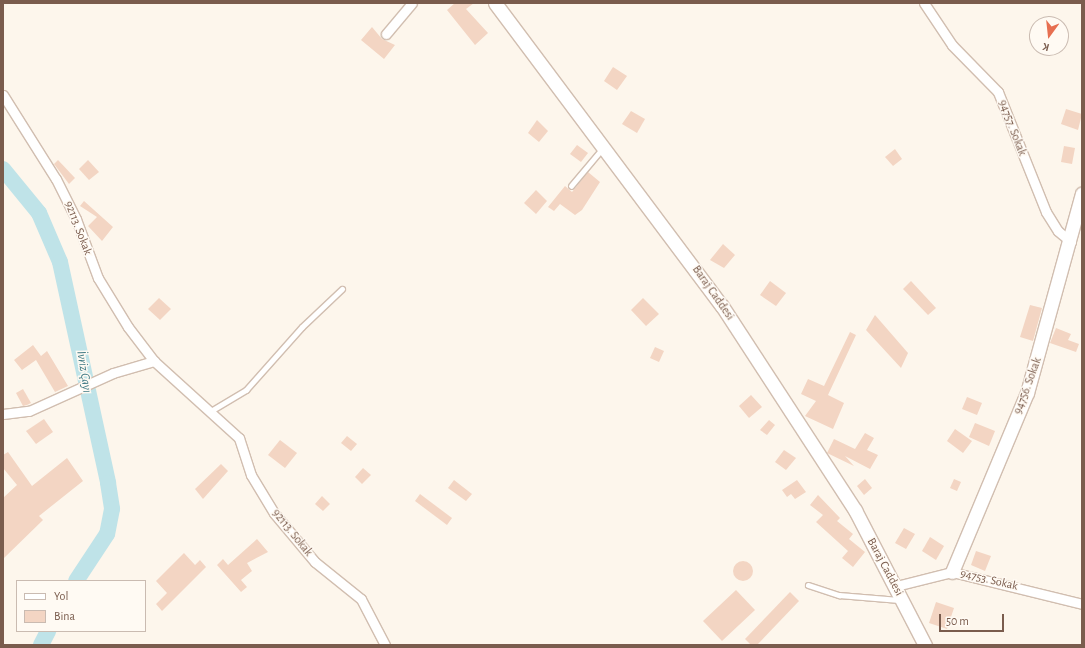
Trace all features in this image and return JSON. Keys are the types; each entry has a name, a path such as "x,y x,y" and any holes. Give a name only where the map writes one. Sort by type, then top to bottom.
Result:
{"main road":[{"name":"Baraj Caddesi","path":"495,3 604,146 722,306 854,510 896,586 925,645"},
{"name":"94756. Sokak","path":"952,572 1027,393 1071,242 1082,193"}],"street":[{"path":"386,34 412,3"},
{"name":"94757. Sokak","path":"924,3 952,45 998,92 1046,212 1058,231 1071,242"},
{"name":"92113. Sokak","path":"3,94 38,146 67,200 87,254 110,298 154,361 211,411 239,438 251,475 279,519 315,562 361,599 385,645"},
{"path":"3,414 29,411 103,377 154,361"},
{"name":"94753. Sokak","path":"896,586 952,572 1082,604"}],"lane":[{"path":"572,186 604,146"},
{"path":"211,411 246,390 302,327 342,289"},
{"name":"Baraj Caddesi","path":"808,585 839,595 903,600"}],"building":[{"path":"455,3 474,3 466,9 488,33 475,45 447,10"},
{"path":"372,27 382,39 395,45 384,59 361,40"},
{"path":"613,67 627,76 617,90 604,81"},
{"path":"1066,109 1082,114 1078,130 1061,124"},
{"path":"631,111 645,119 637,133 622,124"},
{"path":"537,120 548,131 539,142 528,133"},
{"path":"577,145 588,153 581,162 570,154"},
{"path":"1064,146 1075,148 1072,164 1061,162"},
{"path":"895,149 902,159 893,166 885,157"},
{"path":"58,160 75,178 69,184 54,164"},
{"path":"88,160 99,172 89,180 79,169"},
{"path":"588,172 600,182 582,210 575,215 560,204 554,211 548,207 565,186 572,192"},
{"path":"536,190 547,201 536,214 524,203"},
{"path":"84,201 113,227 102,241 88,226 97,217 80,206"},
{"path":"723,244 735,255 724,268 710,260"},
{"path":"770,281 786,293 776,306 760,295"},
{"path":"911,281 936,308 928,315 903,289"},
{"path":"159,298 171,309 160,320 148,309"},
{"path":"643,298 659,314 646,326 631,310"},
{"path":"1030,305 1042,308 1033,341 1020,337"},
{"path":"875,315 908,353 901,368 866,330"},
{"path":"1056,328 1071,334 1068,340 1079,344 1076,352 1050,343"},
{"path":"850,332 856,335 828,395 844,403 833,429 805,416 816,401 801,394 808,379 824,386"},
{"path":"33,345 41,356 47,351 68,386 55,392 36,360 22,370 14,360"},
{"path":"655,347 664,351 659,362 650,358"},
{"path":"23,389 31,403 23,406 16,393"},
{"path":"751,395 762,407 749,418 739,406"},
{"path":"967,397 982,403 977,415 962,409"},
{"path":"44,419 53,432 36,444 26,431"},
{"path":"769,420 775,425 767,435 760,430"},
{"path":"975,423 995,431 989,446 969,437"},
{"path":"955,429 972,441 963,453 947,441"},
{"path":"865,433 874,438 867,450 878,455 870,469 845,456 854,466 827,453 834,439 855,449"},
{"path":"347,436 357,444 351,451 341,443"},
{"path":"280,440 297,453 285,468 268,455"},
{"path":"784,450 796,458 786,470 775,462"},
{"path":"8,452 32,486 67,458 83,481 39,516 43,520 3,559 3,498 17,485 3,468 3,455"},
{"path":"221,464 228,471 203,499 195,489"},
{"path":"363,468 371,475 362,484 355,477"},
{"path":"865,479 872,488 864,495 857,486"},
{"path":"954,479 961,482 957,491 950,488"},
{"path":"454,480 472,494 466,501 448,488"},
{"path":"797,480 806,492 795,499 791,494 787,497 782,490"},
{"path":"420,494 452,518 447,525 415,501"},
{"path":"818,495 840,518 837,521 853,534 849,539 865,552 853,567 842,558 848,551 816,522 823,515 810,505"},
{"path":"322,496 330,504 323,511 315,504"},
{"path":"904,528 915,534 906,549 895,543"},
{"path":"930,537 944,546 936,560 922,551"},
{"path":"257,539 268,552 247,563 252,571 241,580 247,587 241,592 217,565 223,559 228,565"},
{"path":"976,551 991,556 985,571 971,565"},
{"path":"184,553 195,565 200,560 206,567 162,611 156,604 167,593 156,581"},
{"path":"743,561 750,564 753,571 750,578 743,581 736,578 733,571 736,564"},
{"path":"736,590 755,610 722,641 703,621"},
{"path":"790,592 799,601 757,645 751,645 745,639"},
{"path":"936,602 954,608 947,629 929,623"}],"waterway":[{"name":"İvriz Çayı","path":"3,169 39,213 60,262 108,483 112,509 107,534 77,580"},
{"name":"İvriz Çayı","path":"41,645 48,632"}]}
